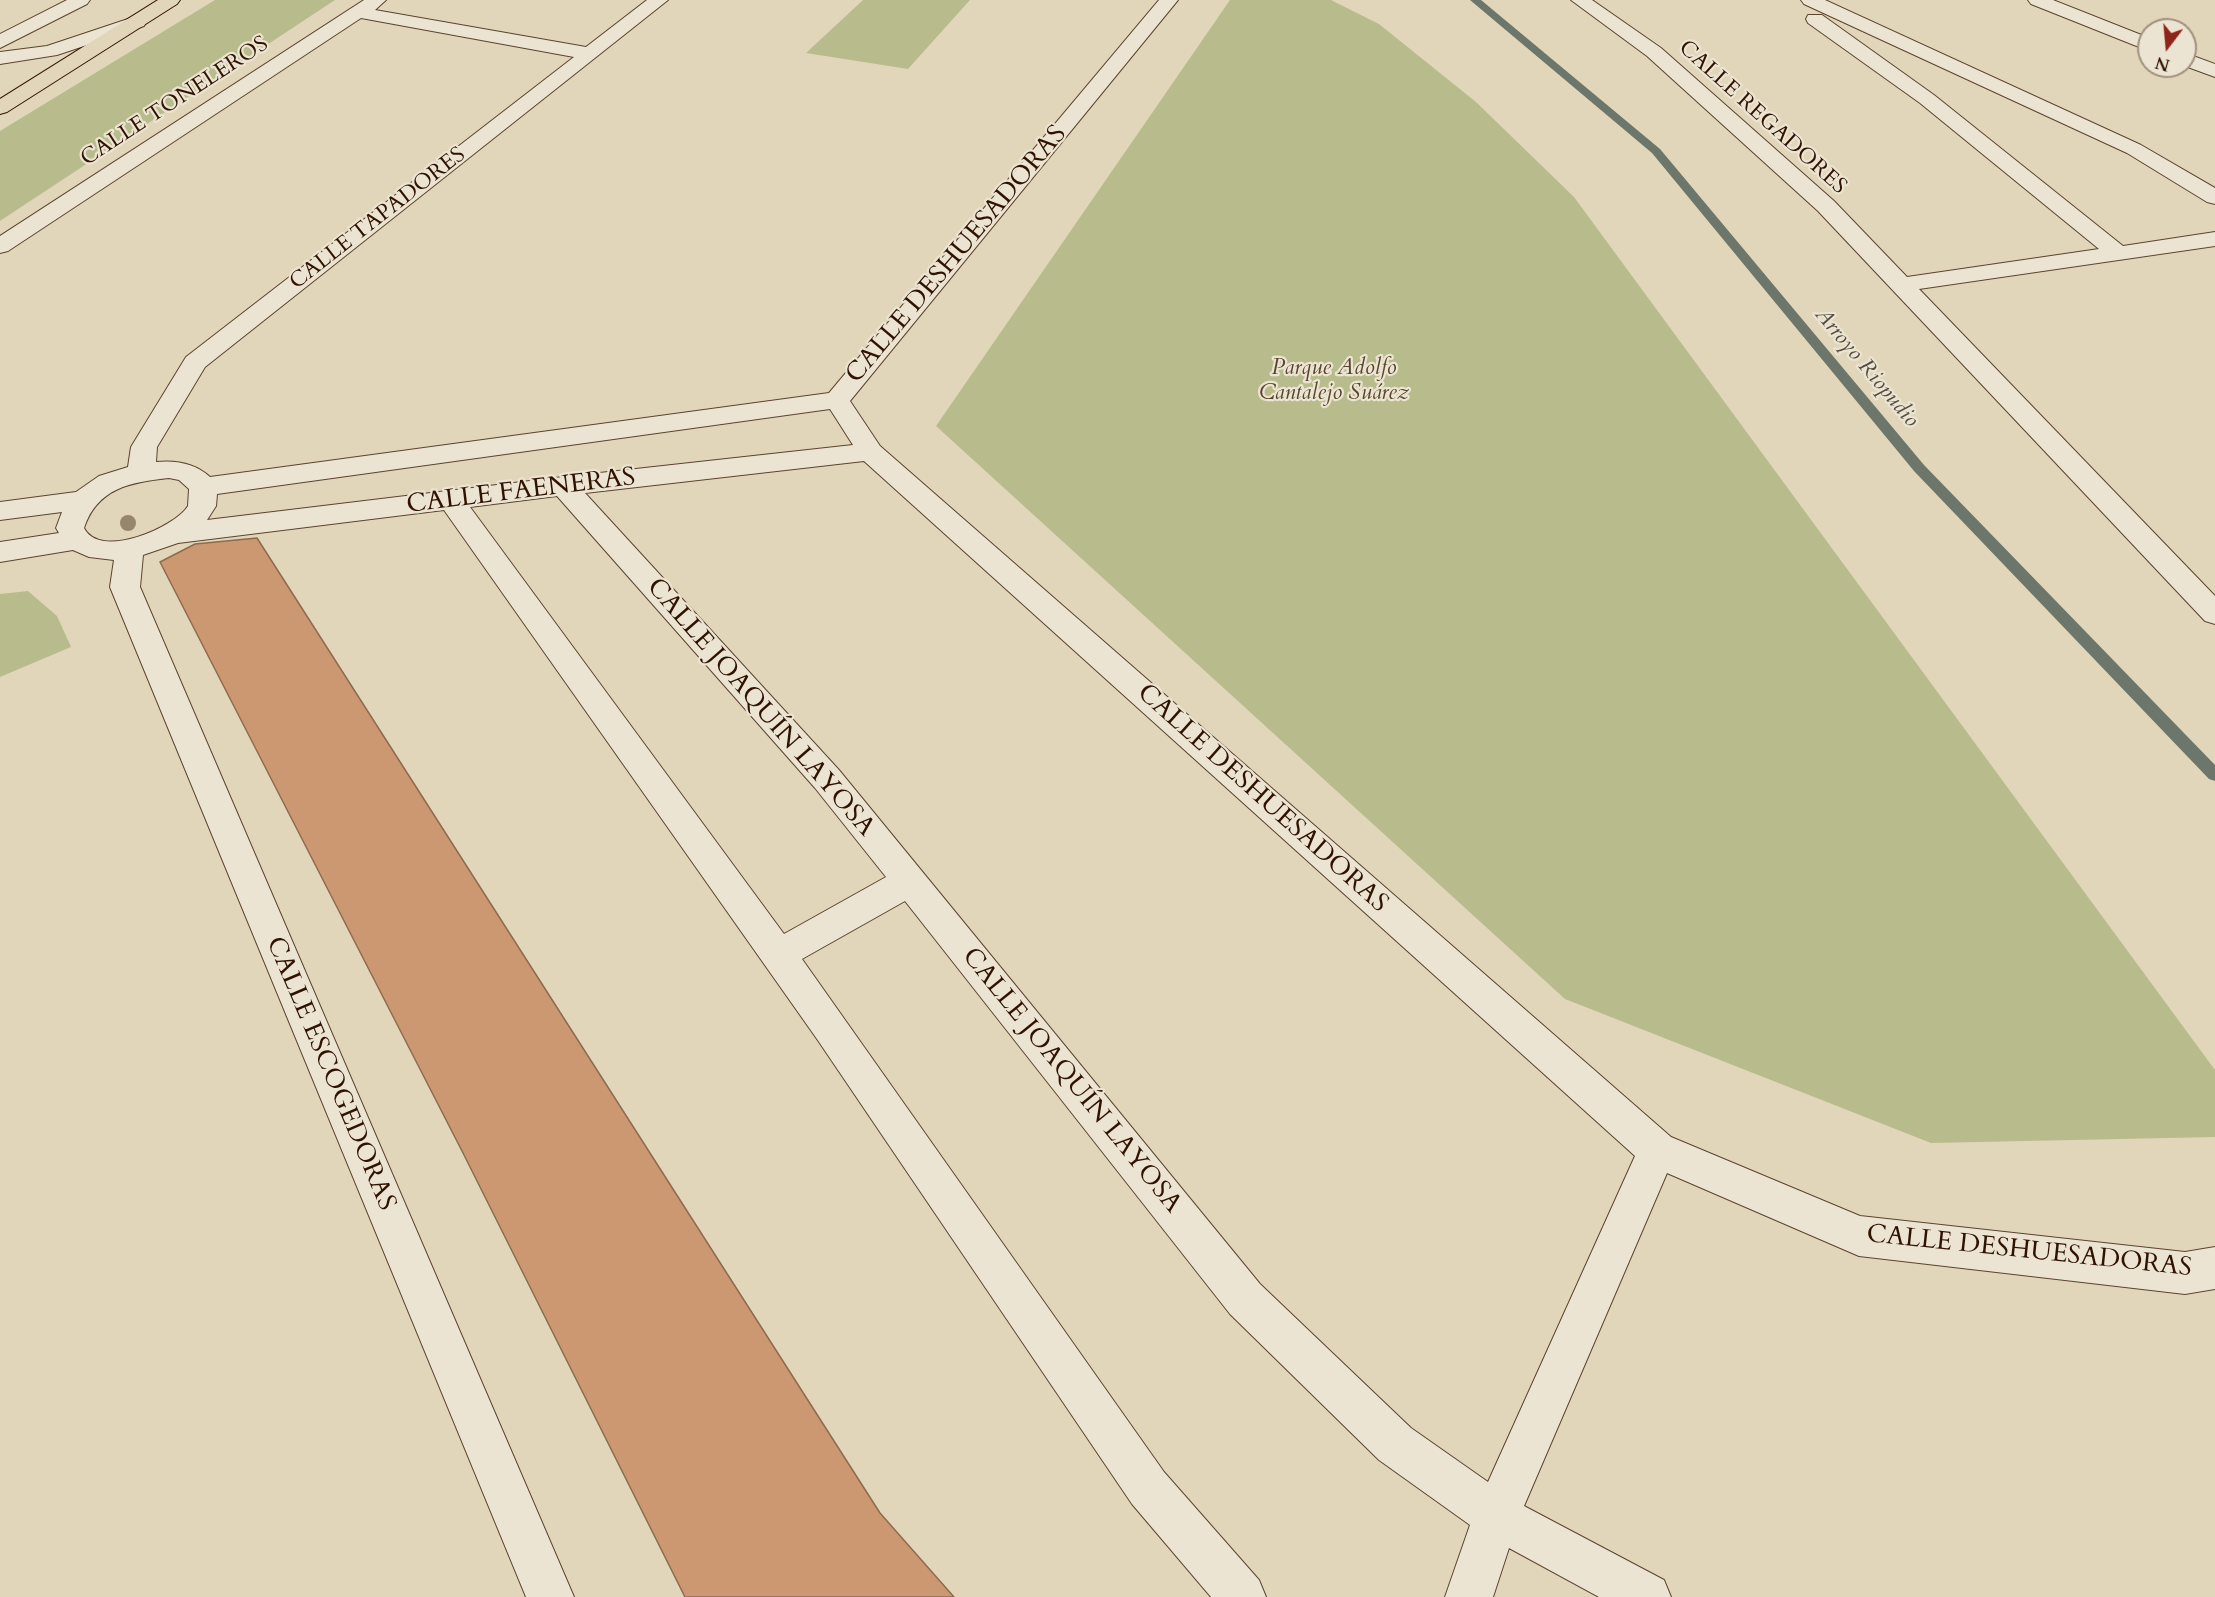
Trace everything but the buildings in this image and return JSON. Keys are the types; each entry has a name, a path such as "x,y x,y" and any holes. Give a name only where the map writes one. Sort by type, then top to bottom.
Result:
{"main road":[{"path":"0,108 171,0"}],"street":[{"path":"0,42 81,0"},
{"name":"CALLE TONELEROS","path":"0,246 377,0"},
{"name":"CALLE TAPADORES","path":"141,471 144,447 195,362 659,0"},
{"name":"CALLE DESHUESADORAS","path":"1169,0 837,400 870,452 1658,1149 1859,1236 2185,1273 2215,1268"},
{"name":"CALLE REGADORES","path":"1580,0 1662,60 1826,206 2215,614"},
{"path":"1790,0 1927,99 2118,253"},
{"path":"1810,0 2134,149 2215,197"},
{"path":"2037,0 2137,40"},
{"path":"357,12 590,54"},
{"path":"0,58 50,51 137,22"},
{"path":"2197,64 2215,71"},
{"path":"1901,285 2215,239"},
{"name":"CALLE FAENERAS","path":"204,487 837,400"},
{"name":"CALLE FAENERAS","path":"172,534 563,486 870,452"},
{"path":"0,552 77,540 101,549 129,549 172,534 190,521 201,507 204,487 196,477 169,469 141,471 118,478 97,488 83,500 73,514 70,528 77,540"},
{"name":"CALLE JOAQUÍN LAYOSA","path":"563,486 827,779 1245,1299 1395,1444 1496,1516 1647,1597"},
{"path":"0,511 83,500"},
{"path":"451,500 778,955 1148,1488 1242,1597"},
{"name":"CALLE ESCOGEDORAS","path":"129,549 125,587 550,1597"},
{"path":"778,955 910,881"},
{"path":"1469,1597 1496,1516 1658,1149"}],"green space":[{"path":"215,0 335,0 0,221 0,131"},
{"path":"863,0 970,0 908,69 806,53"},
{"name":"Parque Adolfo Cantalejo Suárez","path":"1230,0 1331,0 1379,24 1476,102 1574,197 2215,1070 2215,1137 1931,1143 1565,999 936,426"},
{"path":"28,591 57,616 71,647 0,677 0,594"}],"waterway":[{"name":"Arroyo Riopudio","path":"1475,0 1656,151 1919,468 2215,775"}]}
